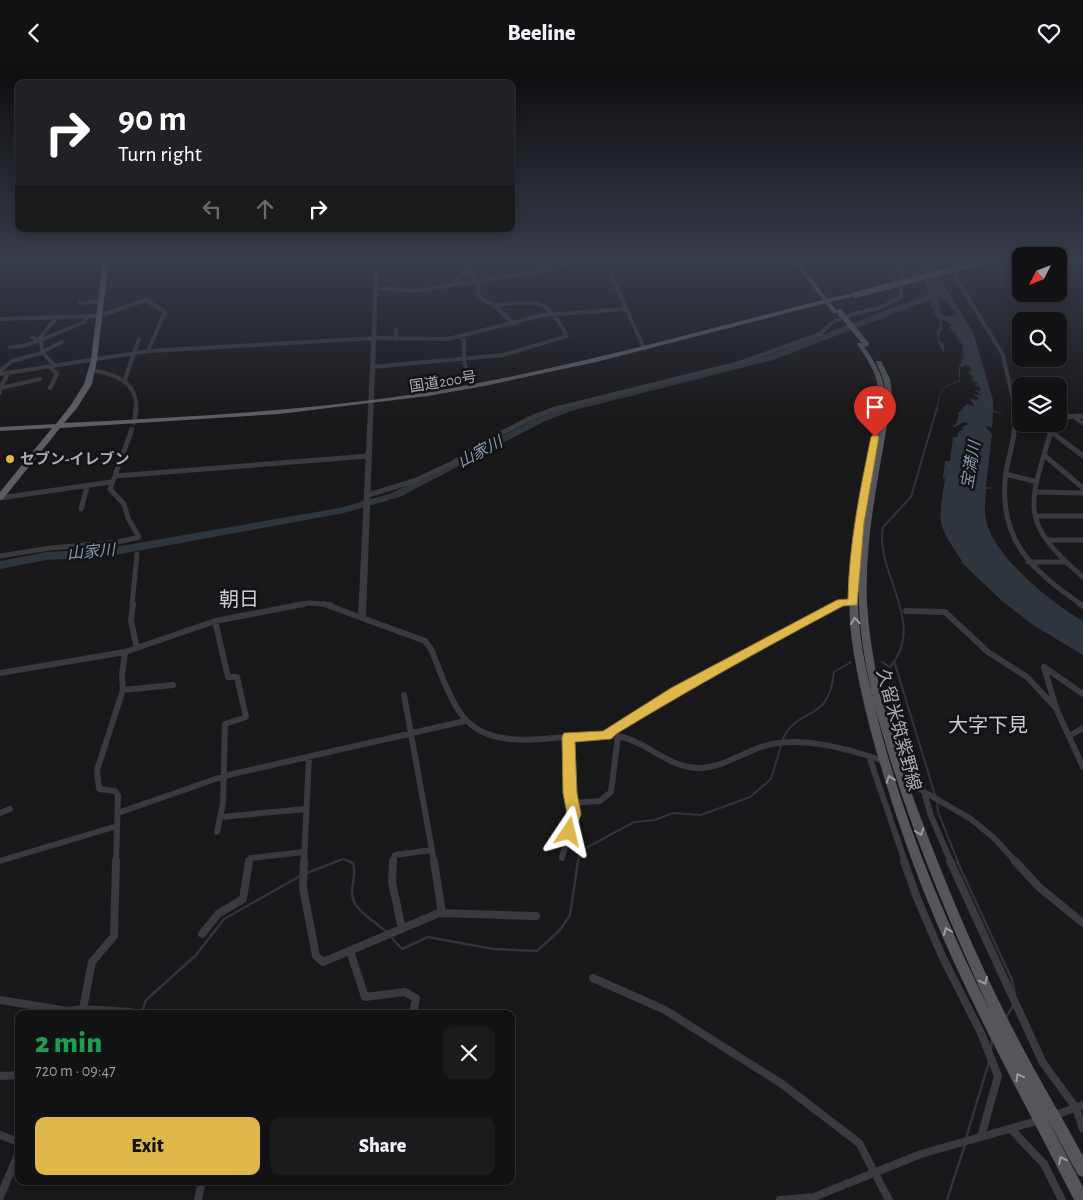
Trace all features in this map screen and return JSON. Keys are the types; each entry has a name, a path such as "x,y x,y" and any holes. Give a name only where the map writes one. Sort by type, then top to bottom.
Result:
{"highway":[{"path":"0,498 82,395 92,370 99,313"},
{"name":"国道200号","path":"371,405 539,374 783,313"},
{"name":"国道200号","path":"0,429 55,429 371,405 540,378 648,352 795,313"},
{"path":"0,435 55,429"}],"main road":[{"name":"久留米筑紫野線","path":"839,313 863,344 877,358 887,379 889,394 864,549 863,604 866,639 884,722 901,778 944,893 1048,1117 1082,1200"},
{"name":"久留米筑紫野線","path":"863,344 876,369 882,393 859,523 853,572 853,603 864,677 884,761 911,839 957,955 1000,1043 1083,1170"}],"street":[{"path":"0,319 87,317 109,313"},
{"path":"148,351 165,313"},
{"path":"362,618 375,313"},
{"path":"501,313 514,324"},
{"path":"0,373 8,374 148,351 374,339 435,341 461,336 469,332 514,324 543,315 570,313"},
{"path":"628,313 644,348"},
{"path":"368,495 414,481 453,463 488,440 533,417 564,406 739,363 820,334 833,323 857,313"},
{"path":"977,313 1003,355 1012,402"},
{"path":"372,367 464,361 503,355 567,337 556,314"},
{"path":"39,340 57,317"},
{"path":"10,347 27,345 84,322 87,317"},
{"path":"396,330 396,339"},
{"path":"461,336 464,341 464,361 470,387"},
{"path":"32,337 39,340"},
{"path":"124,382 128,378 139,339"},
{"path":"39,340 42,352 57,374 50,388"},
{"path":"0,373 12,361 42,352 62,342"},
{"path":"0,388 41,381 39,369"},
{"path":"92,370 114,374 134,391 136,396 136,417"},
{"path":"0,393 0,388 8,374"},
{"path":"1067,417 1083,416"},
{"path":"1074,417 1083,424"},
{"path":"0,498 87,487 110,481 115,476 131,432"},
{"path":"1015,432 1006,474 1004,497 1005,521 1012,538 1028,562 1060,591 1083,606"},
{"path":"1051,432 1037,482 1033,506 1036,516 1049,540 1066,562 1083,577"},
{"path":"1052,432 1083,456"},
{"path":"1044,455 1083,488"},
{"path":"115,476 369,456"},
{"path":"1006,474 1037,482"},
{"path":"0,556 42,549 118,542 139,537 128,518 124,504 110,489 110,481"},
{"path":"81,509 87,487"},
{"path":"1035,492 1083,493"},
{"path":"1036,516 1083,516"},
{"path":"1049,540 1083,540"},
{"path":"137,554 131,621 137,648"},
{"path":"1028,562 1066,562"},
{"path":"607,736 611,730 747,652 841,602 853,603"},
{"path":"0,673 125,652 215,621 279,607 310,603 329,604 416,637 431,647 448,690 465,721 483,734 503,738 618,736 680,765 698,768 714,766 772,745 849,749 884,761"},
{"path":"906,611 945,612 988,652 1026,677 1056,708"},
{"path":"215,621 228,677 237,677 239,695 245,708 246,717 225,723 224,776 217,832"},
{"path":"82,1010 92,962 114,936 118,795 115,791 99,789 96,770 123,690 122,675 125,652"},
{"path":"1083,694 1044,667 1056,708 1083,767"},
{"path":"123,690 173,685"},
{"path":"404,695 442,913"},
{"path":"118,813 224,776 465,721"},
{"path":"1069,736 1083,728"},
{"path":"572,803 600,801 612,792 618,736"},
{"path":"562,858 574,814 568,737"},
{"path":"869,756 917,898 942,956 981,1033 998,1076 981,1137"},
{"path":"309,757 303,888 316,956 322,962 442,913 536,916"},
{"path":"901,778 946,803 978,825 1016,860 1040,888 1083,923"},
{"path":"924,792 931,816 1043,1063 1079,1107 1083,1129"},
{"path":"0,813 10,809"},
{"path":"220,817 306,809"},
{"path":"0,861 117,826"},
{"path":"402,929 392,881 392,860 395,855 432,850"},
{"path":"202,934 218,914 243,899 247,863 251,859 304,852"},
{"path":"350,951 365,997 404,992 416,998 414,1010"},
{"path":"593,978 665,1010 782,1084 859,1143 889,1200"},
{"path":"0,1000 62,1010"},
{"path":"0,1076 15,1075"},
{"path":"780,1200 814,1197 921,1154 1011,1129 1079,1107"},
{"path":"1011,1129 1044,1164 1062,1200"},
{"path":"0,1135 15,1141"},
{"path":"0,1197 15,1161"},
{"path":"198,1200 201,1185"}],"water":[{"name":"宝満川","path":"934,313 941,313 955,318 957,317 953,313 960,316 957,313 961,313 973,332 993,400 993,410 1003,414 993,412 992,428 986,427 992,434 986,487 994,488 986,489 985,511 987,524 1002,551 1027,579 1056,603 1083,621 1083,655 1033,625 1002,601 961,562 943,530 940,514 945,479 943,478 945,461 950,461 953,437 957,437 959,431 963,430 962,427 969,424 964,422 955,427 952,426 956,424 959,417 958,413 967,404 975,407 969,398 976,401 970,396 978,401 977,398 979,398 972,394 981,395 974,390 981,391 980,387 974,385 978,383 971,381 973,379 970,377 974,378 969,373 964,372 970,372 971,367 968,367 970,365 959,367 962,362 960,361 964,359 960,357 965,357 961,355 964,353 962,348 964,346 960,343 962,340 958,341 959,338 956,338 956,333 949,328 952,324 942,320 942,329 938,339 944,344 944,352 937,339 940,320"}],"waterway":[{"name":"山家川","path":"0,565 46,556 104,553 340,511 396,495 540,420 568,409 770,358 888,313"},
{"path":"937,409 942,390 960,381 959,367 966,362"},
{"path":"882,662 890,667 900,650 904,633 902,615 882,544 883,527 911,497 937,408"},
{"path":"782,741 788,730 796,722 819,708 826,700 831,689 834,672 851,662"},
{"path":"895,664 935,795"},
{"path":"578,862 579,855 586,848 634,822 655,820 673,813 701,815 750,797 771,779 781,746"},
{"path":"937,802 938,812 958,862"},
{"path":"335,862 343,859 351,862"},
{"path":"307,873 338,861"},
{"path":"348,861 353,863 354,867 352,891 355,904 359,910 387,933"},
{"path":"390,936 402,949 428,937 493,949 537,951 560,930 570,915 578,861"},
{"path":"957,861 1012,980 1015,994"},
{"path":"142,1010 146,1000 196,955 224,919 300,876"},
{"path":"1005,1019 1013,1006"},
{"path":"991,1050 992,1039"},
{"path":"966,1138 989,1062"},
{"path":"947,1200 965,1145"}],"tunnel":[{"path":"131,432 135,417"}],"place":[{"name":"セブン-イレブン","path":"10,459"}],"district":[{"name":"朝日","path":"239,600"},
{"name":"大字下見","path":"988,726"}],"route":[{"path":"569,832 574,814 570,793 568,737 607,736 611,730 747,652 841,602 853,603 853,572 859,523 875,437"}]}
